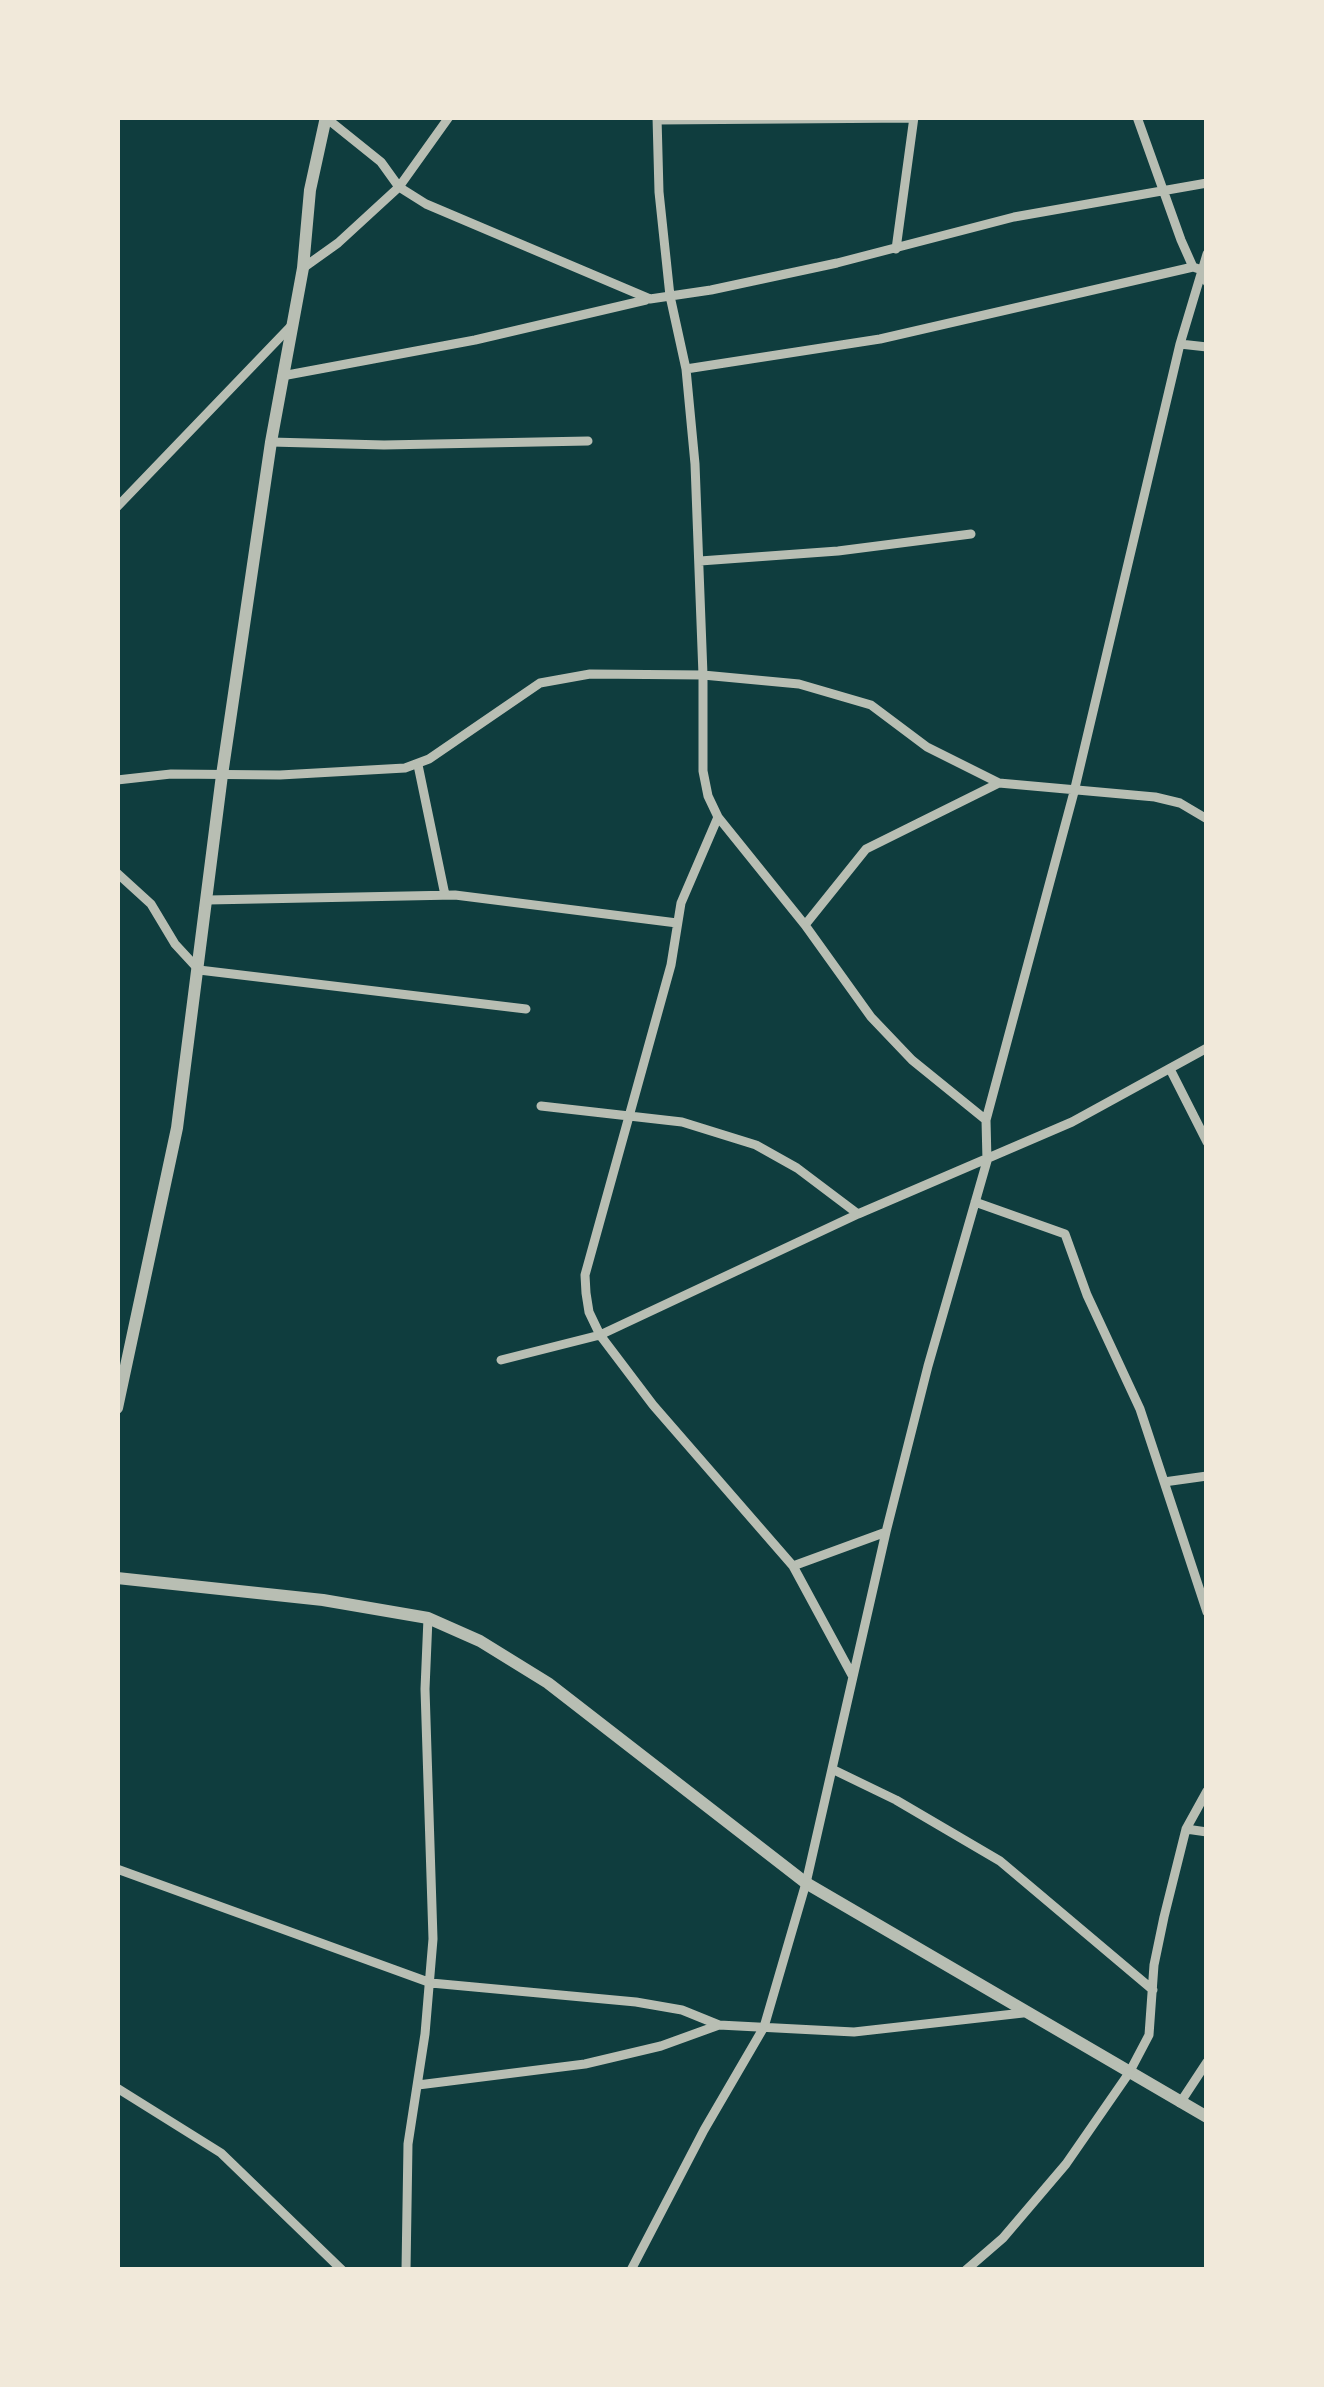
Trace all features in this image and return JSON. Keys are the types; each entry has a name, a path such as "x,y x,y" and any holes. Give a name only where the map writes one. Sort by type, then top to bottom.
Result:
{"street":[{"path":"117,1408 177,1128 271,442 326,117 381,162 399,187 426,204 650,298"},
{"path":"303,268 399,187 449,117"},
{"path":"896,249 914,117 657,119 659,191 670,296 686,369 700,561 703,771 718,817 895,1043 986,1120"},
{"path":"1137,117 1163,190 1207,283"},
{"path":"282,376 475,340 650,298 896,249 1014,217 1207,183"},
{"path":"631,2270 764,2027 806,1882 886,1532 987,1161 986,1120 1074,792 1198,269 1207,254"},
{"path":"686,369 880,339 1198,269"},
{"path":"117,507 290,327"},
{"path":"1180,344 1207,347"},
{"path":"271,442 588,441"},
{"path":"700,561 971,535"},
{"path":"117,780 171,773 371,772 418,765 540,683 590,674 704,675 799,684 871,705 927,747 999,783 1155,797 1180,803 1207,819"},
{"path":"418,765 446,895"},
{"path":"805,925 866,849 999,783"},
{"path":"718,817 692,871 676,922 671,965 585,1275 589,1312 599,1335 652,1406 793,1565 853,1677"},
{"path":"117,873 151,904 175,944 199,970 526,1009"},
{"path":"208,900 446,895 676,922"},
{"path":"501,1360 599,1335 858,1214 1072,1122 1207,1048"},
{"path":"1170,1070 1207,1142"},
{"path":"541,1106 682,1121 756,1145 797,1168 858,1214"},
{"path":"975,1202 1065,1234 1087,1295 1140,1408 1207,1612"},
{"path":"1164,1482 1207,1476"},
{"path":"793,1565 886,1532"},
{"path":"117,1578 323,1600 428,1618 480,1641 548,1683 806,1882 1207,2117"},
{"path":"406,2270 408,2144 431,1984 428,1618"},
{"path":"834,1770 1000,1861 1153,1990"},
{"path":"966,2270 1003,2238 1066,2164 1129,2073 1149,2035 1164,1917 1186,1829 1207,1791"},
{"path":"1186,1829 1207,1832"},
{"path":"117,1869 431,1984 636,2002 682,2010 719,2025 854,2032 1023,2013"},
{"path":"418,2085 585,2064 661,2047 719,2025"},
{"path":"1180,2104 1207,2062"},
{"path":"117,2088 221,2153 342,2270"}]}
